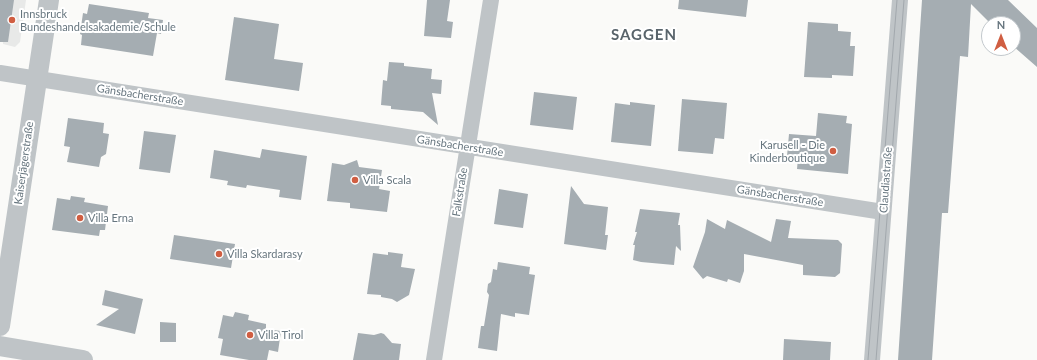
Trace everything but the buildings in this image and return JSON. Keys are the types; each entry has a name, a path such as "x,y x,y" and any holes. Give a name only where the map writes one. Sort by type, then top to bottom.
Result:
{"street":[{"name":"Kaiserjägerstraße","path":"0,326 36,78 50,0"},
{"name":"Falkstraße","path":"434,360 491,0"},
{"name":"Claudiastraße","path":"872,360 900,0"},
{"name":"Gänsbacherstraße","path":"0,73 467,148 883,212"},
{"path":"0,346 83,360"}],"shaded area":[{"name":"Innsbruck Bundeshandelsakademie/Schule","path":"0,0 26,0 20,42 15,47 3,44"}],"tram line":[{"path":"868,360 897,0"},
{"path":"876,360 904,0"}],"place":[{"name":"Innsbruck Bundeshandelsakademie/Schule","path":"12,20"},
{"name":"Karusell - Die Kinderboutique","path":"833,151"},
{"name":"Villa Scala","path":"355,180"},
{"name":"Villa Erna","path":"80,218"},
{"name":"Villa Skardarasy","path":"219,254"},
{"name":"Villa Tirol","path":"250,335"}],"district":[{"name":"SAGGEN","path":"644,35"}]}
